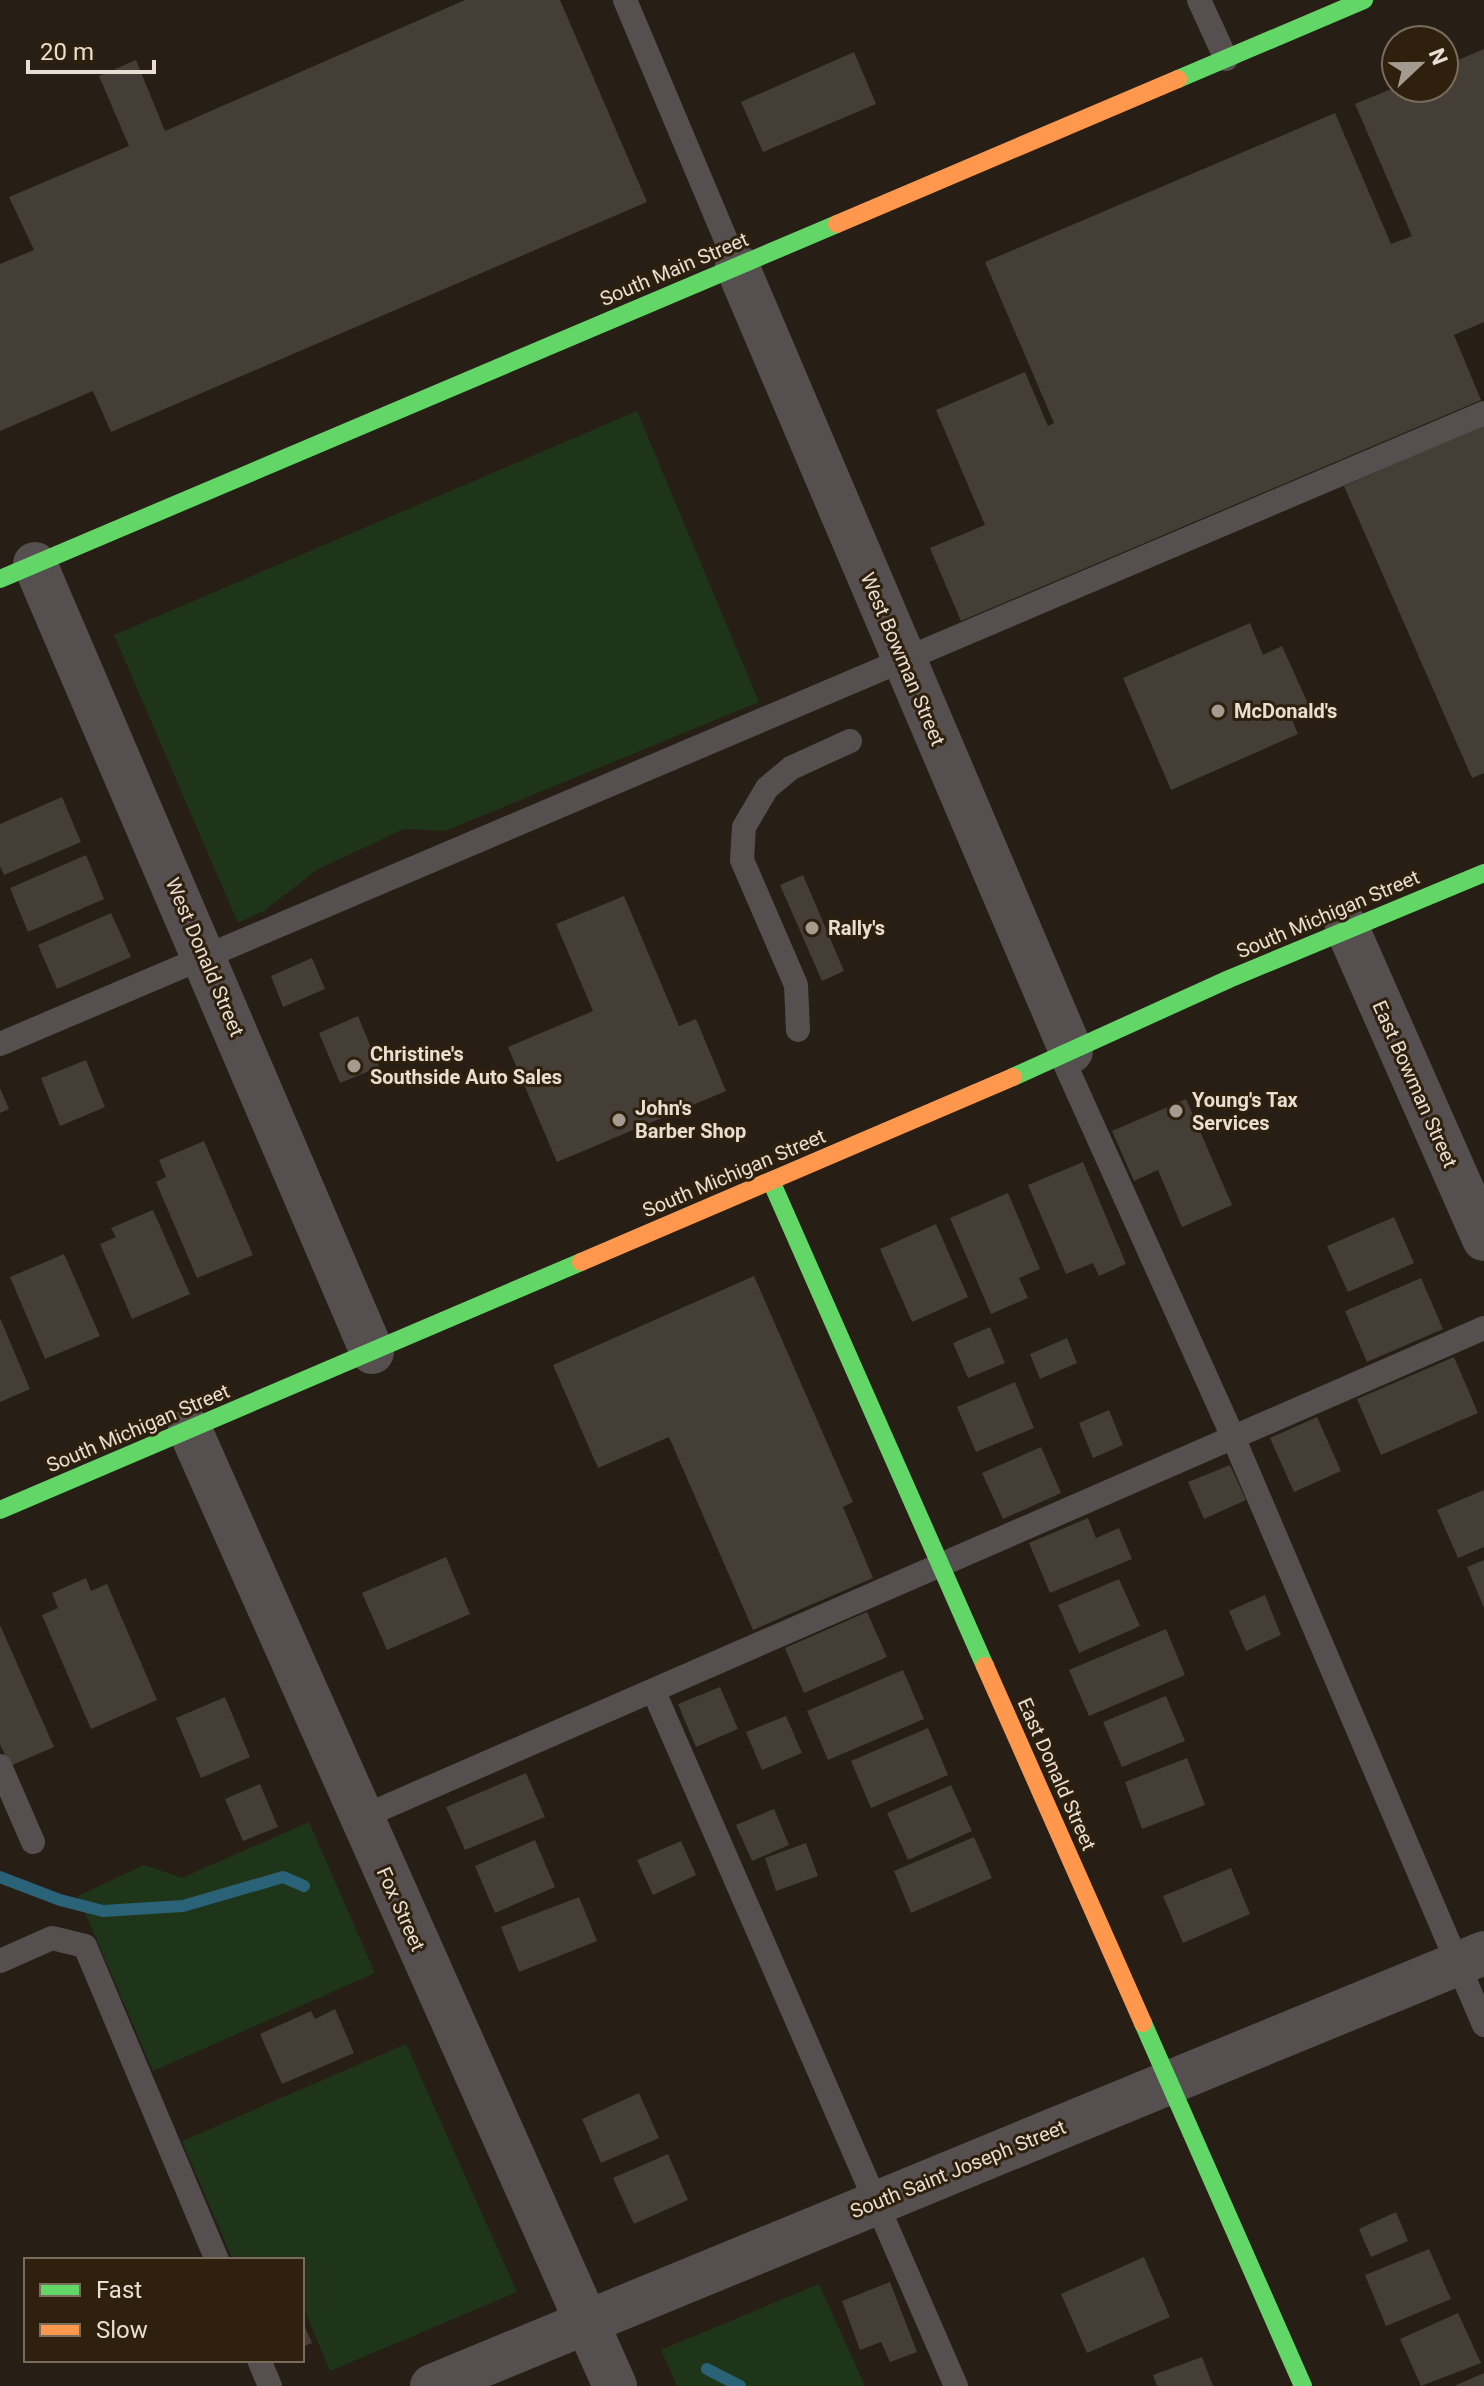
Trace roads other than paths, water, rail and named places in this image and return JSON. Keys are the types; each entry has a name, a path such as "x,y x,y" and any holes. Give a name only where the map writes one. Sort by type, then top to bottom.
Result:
{"main road":[{"name":"South Main Street","path":"18,571 1364,0"},
{"name":"South Michigan Street","path":"0,1510 771,1181 1347,928 1484,873"},
{"name":"East Donald Street","path":"771,1181 1303,2386"}],"street":[{"name":"West Bowman Street","path":"737,266 1066,1053"},
{"name":"West Donald Street","path":"18,571 206,957 372,1352"},
{"name":"East Bowman Street","path":"1347,928 1484,1239"},
{"name":"Fox Street","path":"190,1430 615,2386"},
{"name":"South Saint Joseph Street","path":"432,2386 1470,1958"}],"lane":[{"path":"625,0 737,266"},
{"path":"1199,0 1226,59"},
{"path":"0,1044 1484,413"},
{"path":"798,1030 796,985 742,860 744,827 767,788 791,768 850,741"},
{"path":"1066,1053 1233,1437 1470,1958 1484,2025"},
{"path":"360,1818 1484,1328"},
{"path":"654,1692 874,2204 956,2386"},
{"path":"0,1766 33,1842"},
{"path":"0,1961 52,1938 85,1946 216,2258"},
{"path":"260,2362 270,2386"}],"waterway":[{"path":"0,1877 60,1900 103,1911 183,1906 283,1877 304,1886"},
{"path":"707,2369 740,2386"}],"place":[{"name":"McDonald's","path":"1218,711"},
{"name":"Rally's","path":"812,928"},
{"name":"Christine's Southside Auto Sales","path":"354,1066"},
{"name":"Young's Tax Services","path":"1176,1111"},
{"name":"John's Barber Shop","path":"619,1120"}]}
